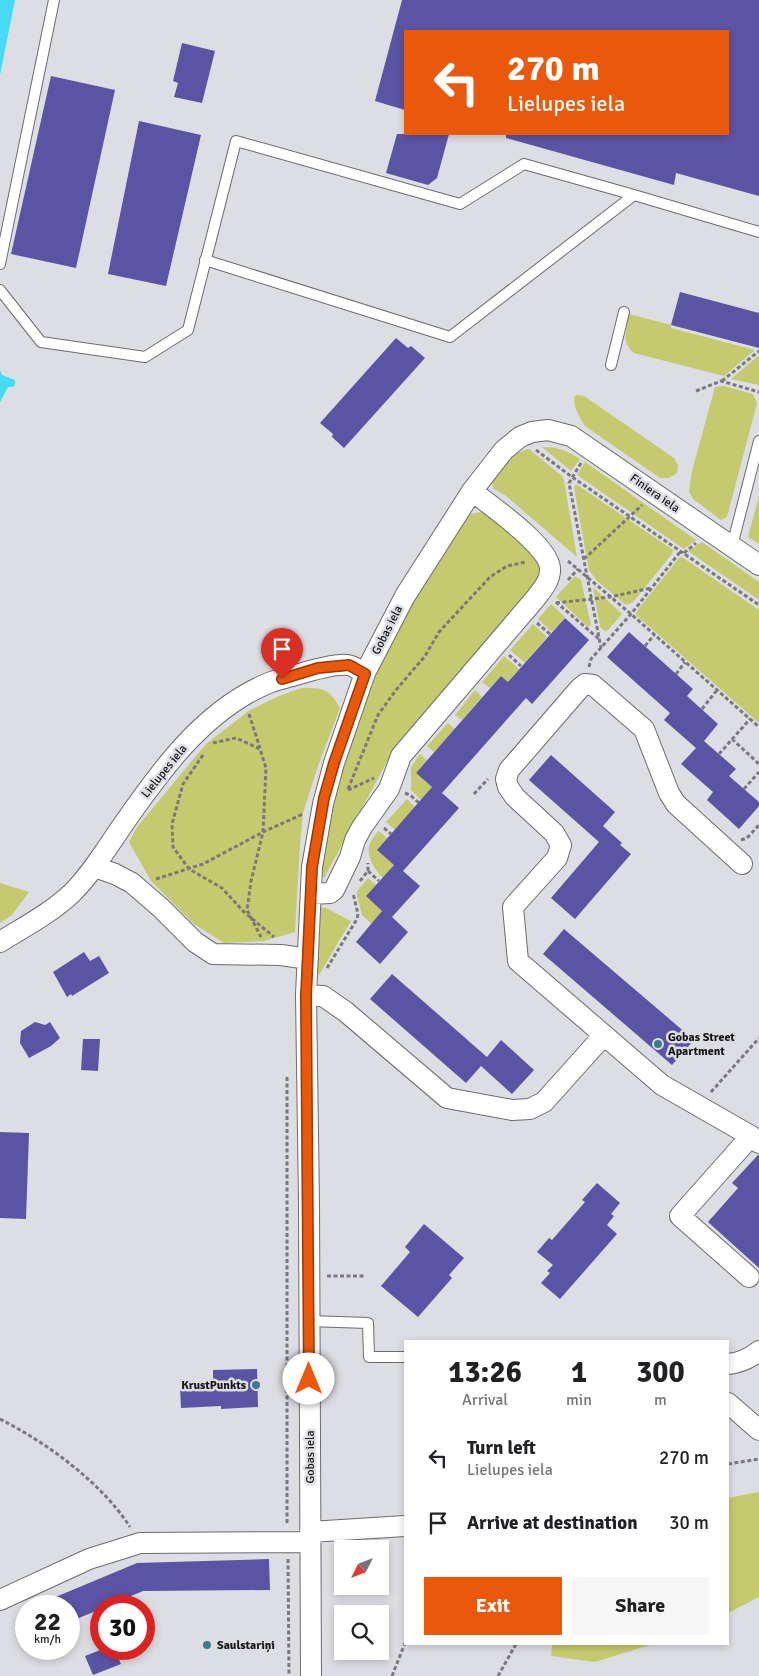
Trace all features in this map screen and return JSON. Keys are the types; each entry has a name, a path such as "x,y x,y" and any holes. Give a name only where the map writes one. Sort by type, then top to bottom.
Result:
{"street":[{"name":"Gobas iela","path":"311,1676 309,1321 312,995 308,959 312,867 323,804 334,763 365,674 405,596 472,491 504,450 520,437 532,432 548,430"},
{"name":"Finiera iela","path":"548,430 571,436 591,448 759,565"},
{"path":"310,894 330,893 338,885 362,827 389,789 402,788 401,756 549,597 548,582 550,570 556,557 539,546 472,491"},
{"name":"Lielupes iela","path":"0,942 55,907 73,892 95,866 135,807 167,765 213,718 244,696 264,685 318,668 349,665 365,674"},
{"path":"589,674 593,685 644,729 669,793 676,804 742,864"},
{"path":"589,674 580,688 509,770 506,779 508,787 515,797 554,833 561,845 558,858 513,907 518,961 662,1085 755,1139 680,1216 756,1276"},
{"path":"95,866 115,874 137,888 161,908 195,942 213,954 308,959"},
{"path":"312,995 323,996 346,1012 447,1098 512,1110 530,1110 544,1102 604,1035"},
{"path":"729,1364 737,1363 753,1356 759,1351"},
{"path":"729,1404 759,1430"},
{"path":"0,1600 89,1559 140,1543 288,1542 310,1537 404,1526"}],"lane":[{"path":"0,264 54,0"},
{"path":"0,290 41,342 145,357 188,330 236,140 460,204 524,164 759,232"},
{"path":"205,260 450,337 634,195"},
{"path":"611,365 624,312"},
{"path":"732,546 759,441"},
{"path":"309,1321 368,1323 369,1357 404,1357"}],"path":[{"path":"696,391 721,381 759,351"},
{"path":"721,381 759,392"},
{"path":"520,437 572,477 759,605"},
{"path":"591,448 569,483 601,648"},
{"path":"584,559 655,493"},
{"path":"589,674 591,659 680,552"},
{"path":"419,803 402,788 377,776 347,791 378,715 425,656 439,632 490,577 507,566 536,559 556,557 569,562 759,727"},
{"path":"564,584 578,569"},
{"path":"549,597 591,599 651,588"},
{"path":"549,597 599,639"},
{"path":"533,619 550,634"},
{"path":"645,646 654,635"},
{"path":"505,651 522,666"},
{"path":"676,674 685,662"},
{"path":"589,674 590,665"},
{"path":"589,674 590,665"},
{"path":"702,709 717,690"},
{"path":"244,696 266,768 263,832 251,881 248,910 250,917 279,956"},
{"path":"719,754 750,720"},
{"path":"211,744 236,738 260,749"},
{"path":"732,739 759,764"},
{"path":"205,752 183,784 172,824 173,847 189,869 222,888 250,917 276,938 279,956"},
{"path":"744,789 759,772"},
{"path":"474,794 493,773"},
{"path":"137,888 146,882 203,864 263,832 323,804"},
{"path":"380,825 391,834"},
{"path":"740,841 747,838 759,825"},
{"path":"359,883 368,872 368,860"},
{"path":"368,872 379,881"},
{"path":"312,995 357,919 358,914 353,894 355,888"},
{"path":"699,1106 759,1038"},
{"path":"287,1068 289,1676"},
{"path":"0,1419 26,1432 49,1448 96,1487 128,1525 140,1543"},
{"path":"729,1464 759,1459"},
{"path":"392,1676 404,1645"},
{"path":"498,1676 515,1645"}],"green space":[{"path":"629,314 671,325 671,328 755,350 724,376 634,353 626,340"},
{"path":"759,355 759,385 731,379"},
{"path":"724,386 753,394 757,403 727,517 721,520 693,499 689,492 692,471 715,387"},
{"path":"577,395 584,396 674,458 678,465 677,473 669,478 660,478 585,426 575,405 574,397"},
{"path":"542,447 562,450 580,459 571,471"},
{"path":"529,449 562,476 564,480 577,557 506,496 493,488 492,480 503,466 512,457"},
{"path":"585,462 696,540 684,549 577,475"},
{"path":"576,484 673,550 672,554 633,602 626,605 596,580 589,570 574,488"},
{"path":"759,496 759,544 748,537"},
{"path":"481,512 491,513 540,559 541,578 394,749 324,878 322,877 322,869 325,837 338,784 356,725 379,668 421,586 463,518"},
{"path":"702,542 759,582 759,600 688,551"},
{"path":"682,557 759,610 759,723 636,615 636,612 679,558"},
{"path":"575,576 581,580 591,625 588,627 556,597"},
{"path":"593,587 622,614 605,631 600,627"},
{"path":"551,604 565,617 552,632 538,619"},
{"path":"533,624 547,637 525,663 510,650"},
{"path":"504,656 519,669 508,682 501,676 490,688 482,682"},
{"path":"302,688 325,690 332,696 340,708 303,813 295,932 264,941 224,943 194,924 151,881 129,842 137,827 206,744 250,710 279,696"},
{"path":"475,690 482,697 462,720 455,715"},
{"path":"448,723 455,729 434,752 427,746"},
{"path":"420,754 427,760 416,773 432,787 421,800 411,790 411,767"},
{"path":"407,799 415,807 395,830 386,822"},
{"path":"379,831 387,838 377,850 394,865 383,878 376,871 369,856 371,841"},
{"path":"368,878 376,885 366,896 382,911 372,924 362,915 357,896 357,891"},
{"path":"0,883 29,892 12,915 0,923"},
{"path":"318,907 326,908 351,921 319,975 316,970"},
{"path":"759,1492 759,1597 729,1612 729,1498"},
{"path":"552,1645 650,1645 595,1662 551,1656"}],"water":[{"path":"0,0 15,0 0,75"},
{"path":"0,370 2,375 15,380 15,385 8,387 0,402"}],"building":[{"path":"402,0 759,0 759,196 676,173 674,185 506,138 506,135 729,135 729,30 404,30 404,110 375,101"},
{"path":"182,43 215,51 202,103 174,97 178,83 173,81"},
{"path":"51,76 115,90 76,268 11,254"},
{"path":"139,121 201,135 166,286 108,274"},
{"path":"397,134 449,135 437,178 428,185 386,173"},
{"path":"680,292 759,313 759,348 671,325"},
{"path":"396,338 408,348 411,346 425,358 344,448 332,437 333,434 320,423"},
{"path":"565,618 589,640 532,704 526,698 442,793 459,808 403,871 420,886 392,917 408,932 380,964 356,942 382,911 366,896 394,865 377,850 432,787 416,773 501,676 508,682"},
{"path":"629,632 693,689 687,696 718,724 704,741 736,769 729,776 759,802 759,806 739,829 707,800 713,792 681,764 696,748 664,720 670,713 607,657"},
{"path":"551,755 615,812 603,826 631,854 575,919 551,898 599,842 529,780"},
{"path":"564,929 694,1040 672,1065 543,954"},
{"path":"84,952 90,961 99,956 109,973 72,996 71,994 67,997 53,972"},
{"path":"392,974 487,1057 501,1040 534,1070 512,1094 481,1066 466,1083 370,999"},
{"path":"35,1022 45,1025 50,1022 60,1038 51,1046 29,1058 20,1043 21,1031"},
{"path":"83,1039 100,1039 98,1071 81,1070"},
{"path":"0,1132 29,1133 26,1219 0,1218"},
{"path":"758,1155 759,1268 708,1222 738,1188 732,1183"},
{"path":"597,1183 620,1203 611,1214 614,1216 607,1225 617,1234 560,1299 541,1283 550,1273 547,1271 553,1265 537,1252 549,1238 552,1240 585,1202 582,1200"},
{"path":"424,1224 464,1258 449,1275 452,1278 418,1317 381,1286 410,1252 405,1247"},
{"path":"257,1369 258,1407 221,1409 221,1406 181,1408 180,1388 213,1386 213,1370"},
{"path":"269,1559 270,1590 143,1591 133,1595 90,1595 90,1613 80,1618 80,1595 60,1595 137,1563"},
{"path":"90,1654 90,1660 119,1660 121,1664 93,1675 85,1656"}],"place":[{"name":"Gobas Street Apartment","path":"658,1044"},
{"name":"KrustPunkts","path":"256,1385"},
{"name":"Saulstariņi","path":"207,1645"}],"route":[{"path":"282,679 318,668 349,665 365,674 324,798 312,867 306,996 309,1379"}]}
